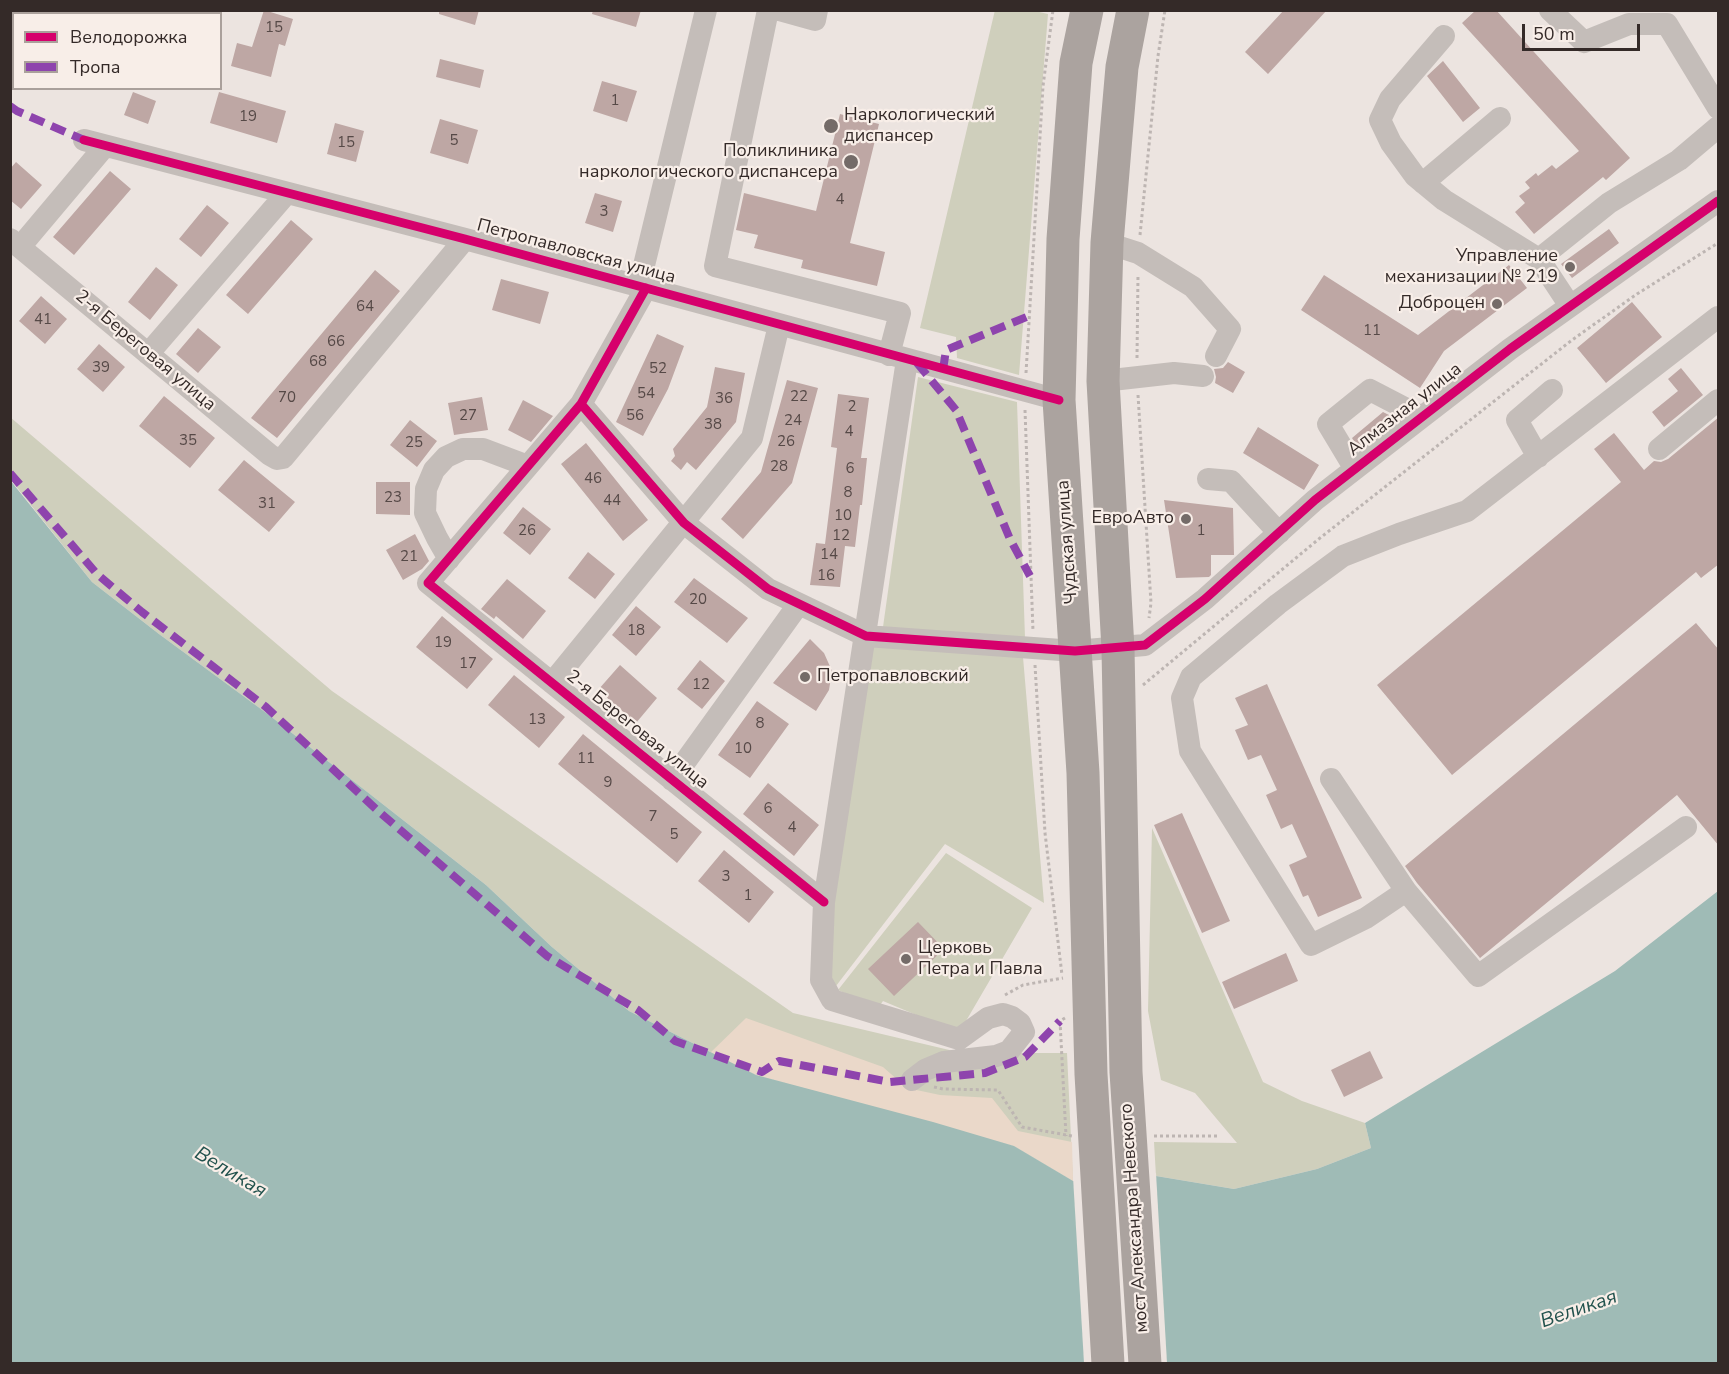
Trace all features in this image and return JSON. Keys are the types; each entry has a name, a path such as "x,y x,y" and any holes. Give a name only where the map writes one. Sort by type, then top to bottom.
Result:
{"highway":[{"name":"Чудская улица","path":"1087,10 1076,63 1062,239 1059,400 1083,773 1091,1074"},
{"path":"1131,647 1103,381 1107,243 1122,67 1133,10"},
{"path":"1071,132 1083,146 1102,146 1116,136"},
{"path":"1062,239 1077,230 1092,231 1107,243"},
{"name":"мост Александра Невского","path":"1131,647 1126,1072 1145,1364"},
{"name":"мост Александра Невского","path":"1091,1074 1108,1364"}],"street":[{"path":"528,466 483,449 463,449 446,458 434,470 426,489 425,513 449,559 581,405 643,287 706,10"},
{"path":"768,10 716,266 900,313 898,357 866,636 825,902 820,980 832,1000 959,1039 988,1017 1003,1014 1020,1023 1024,1032 1008,1051 996,1056 944,1062 925,1070 912,1080"},
{"path":"779,10 815,20 818,10"},
{"path":"1550,10 1584,42 1629,24 1667,24 1719,108"},
{"path":"1444,36 1390,99 1380,120 1391,143 1415,176 1444,200 1539,259 1570,306"},
{"path":"1423,183 1500,118"},
{"path":"1539,259 1609,203 1679,160 1719,127"},
{"name":"Петропавловская улица","path":"15,243 94,143 465,239 1059,400"},
{"path":"148,354 286,194"},
{"name":"Алмазная улица","path":"1131,647 1204,599 1274,528 1316,500 1570,306 1719,201"},
{"name":"2-я Береговая улица","path":"15,243 277,459 282,458 465,239"},
{"path":"1107,243 1138,253 1193,287 1230,329 1216,356"},
{"path":"1406,891 1366,918 1311,945 1190,751 1182,698 1191,677 1278,604 1343,556 1467,511 1719,317"},
{"path":"552,683 752,438 779,325"},
{"path":"1103,381 1174,373 1203,376"},
{"path":"1355,469 1328,424 1370,390 1422,417"},
{"path":"1538,457 1517,420 1552,390"},
{"path":"1659,449 1719,400"},
{"path":"581,405 684,523 768,589 866,636 1075,651 1131,647"},
{"path":"1208,479 1231,481 1274,528 1244,549"},
{"name":"2-я Береговая улица","path":"449,559 428,583 825,902"},
{"path":"672,780 798,605"},
{"path":"1331,779 1406,891 1478,976 1686,827"}],"path":[{"path":"1053,10 1043,86 1025,392 1031,609 1045,833 1065,988"},
{"path":"1131,647 1151,603 1137,377 1138,253 1158,56 1166,10"},
{"path":"1143,685 1320,538 1572,340 1637,294 1719,243"},
{"path":"1023,985 1063,978"},
{"path":"1066,1136 1060,1021 1070,1017"},
{"path":"912,1080 943,1089 998,1090 1022,1126 1066,1136 1078,1136"},
{"path":"1148,1136 1218,1136"}],"green space":[{"path":"995,10 1035,11 1048,14 1019,375 957,358 956,337 920,328"},
{"path":"918,377 1017,402 1025,638 883,627"},
{"path":"10,417 332,691 793,1013 962,1053 1067,1053 1073,1181 1014,1146 756,1075 629,1011 552,947 486,885 269,715 92,582 11,480"},
{"path":"868,645 1023,657 1044,903 945,844 836,986 822,971"},
{"path":"1152,828 1263,1082 1302,1101 1365,1123 1371,1148 1317,1169 1234,1189 1156,1176 1154,1142 1237,1143 1195,1093 1161,1080 1148,1011"},
{"path":"946,853 1032,908 959,1033 883,1001 878,1008 838,990"}],"sand":[{"path":"746,1018 883,1067 907,1088 940,1095 992,1098 1018,1131 1072,1142 1073,1181 1014,1146 756,1075 710,1053"}],"water":[{"name":"Великая","path":"10,480 92,582 269,715 486,885 552,947 629,1011 756,1075 1014,1146 1073,1181 1156,1176 1234,1189 1317,1169 1371,1148 1365,1123 1615,971 1718,891 1718,1363 11,1363"}],"pier":[{"path":"1156,1173 1167,1363 1084,1363 1073,1177"}],"building":[{"path":"264,10 293,19 285,46 279,44 271,77 231,66 237,43 252,47"},
{"path":"439,10 479,10 475,25 439,14"},
{"path":"593,10 641,10 636,27 592,14"},
{"path":"1284,10 1327,10 1268,74 1245,52"},
{"path":"1476,10 1496,10 1630,158 1606,180 1603,177 1534,234 1515,212 1525,203 1519,196 1530,188 1525,182 1536,173 1538,176 1552,165 1556,169 1579,151 1462,23"},
{"path":"440,59 484,70 480,88 436,77"},
{"path":"1443,61 1480,108 1463,122 1427,76"},
{"path":"602,81 637,91 627,122 593,111"},
{"path":"133,92 156,101 148,124 124,115"},
{"path":"219,92 286,111 277,143 210,123"},
{"path":"840,114 879,124 850,243 885,252 877,286 801,268 803,260 754,248 758,235 736,230 744,193 816,211"},
{"path":"440,119 478,130 468,164 430,153"},
{"path":"335,123 364,131 356,162 327,154"},
{"path":"16,162 42,185 21,209 10,200 10,169"},
{"path":"110,171 131,189 74,255 53,237"},
{"path":"595,193 622,201 613,232 585,223"},
{"path":"207,205 229,223 201,257 179,239"},
{"path":"291,220 313,239 248,314 226,295"},
{"path":"1609,229 1619,243 1572,278 1561,264"},
{"path":"1509,265 1527,288 1444,351 1420,388 1301,310 1324,275 1418,335"},
{"path":"156,267 178,285 150,320 128,302"},
{"path":"375,270 400,291 277,438 251,418"},
{"path":"501,279 549,292 540,324 492,310"},
{"path":"41,296 67,319 45,344 19,321"},
{"path":"1632,302 1662,337 1606,383 1577,348"},
{"path":"198,328 221,347 198,373 176,354"},
{"path":"657,334 684,346 668,389 643,436 616,422"},
{"path":"99,344 125,367 103,392 77,369"},
{"path":"1228,362 1245,372 1233,393 1215,383 1214,369 1223,368"},
{"path":"715,367 745,373 736,422 696,470 687,462 681,470 671,461 675,456 673,449 707,407"},
{"path":"1681,368 1703,395 1664,427 1652,412 1678,391 1668,379"},
{"path":"787,380 818,388 792,483 743,539 721,519 761,472"},
{"path":"838,394 869,398 861,458 867,458 862,505 860,505 855,547 845,546 840,587 810,585 816,543 825,544 837,448 831,447"},
{"path":"164,396 215,438 190,468 139,426"},
{"path":"482,397 488,430 454,435 448,403"},
{"path":"523,400 553,416 531,442 508,430"},
{"path":"1383,412 1397,419 1359,449 1352,438"},
{"path":"1719,417 1719,564 1701,578 1696,572 1452,775 1377,685 1621,482 1594,449 1614,433 1644,470 1654,461 1661,462 1668,459"},
{"path":"410,420 437,441 417,467 390,445"},
{"path":"1258,427 1319,465 1304,490 1243,453"},
{"path":"586,443 648,520 623,541 561,464"},
{"path":"244,460 295,502 269,532 218,490"},
{"path":"376,482 410,482 410,515 376,514"},
{"path":"1164,500 1233,508 1234,555 1211,555 1211,575 1209,577 1176,578"},
{"path":"523,507 551,529 530,555 503,533"},
{"path":"415,534 429,561 422,569 403,580 386,550"},
{"path":"588,552 615,574 595,599 568,578"},
{"path":"694,578 748,618 727,643 674,602"},
{"path":"507,579 546,611 523,639 496,616 494,619 481,609"},
{"path":"636,606 661,627 636,656 612,635"},
{"path":"442,616 493,659 467,689 416,647"},
{"path":"1696,623 1719,650 1719,846 1677,795 1480,958 1405,866"},
{"name":"Петропавловский","path":"810,639 824,653 832,671 829,690 816,711 773,683"},
{"path":"700,660 725,681 702,709 677,689"},
{"path":"620,665 657,698 636,723 598,690"},
{"path":"514,675 565,717 539,748 488,705"},
{"path":"1267,684 1362,898 1318,917 1308,895 1303,897 1289,865 1307,857 1292,824 1281,829 1266,795 1277,790 1261,755 1248,760 1235,730 1248,725 1235,698"},
{"path":"757,701 789,724 750,778 718,755"},
{"path":"583,734 702,832 677,863 558,764"},
{"path":"768,783 819,825 794,856 743,814"},
{"path":"1182,813 1230,921 1202,933 1154,825"},
{"path":"724,850 774,892 749,923 698,881"},
{"name":"Церковь Петра и Павла","path":"918,922 944,949 894,996 868,969"},
{"path":"1286,953 1298,981 1234,1009 1222,982"},
{"path":"1370,1051 1383,1078 1344,1097 1331,1070"}],"marked path":[{"path":"10,106 84,140"},
{"path":"943,370 946,350 1029,316"},
{"path":"917,363 956,410 1010,539 1030,576"},
{"path":"10,473 97,574 142,612 266,707 377,810 547,956 638,1010 675,1041 762,1072 779,1061 890,1082 985,1073 1025,1057 1060,1021"}],"cycle path":[{"path":"84,140 465,239 1059,400"},
{"path":"581,404 684,523 768,589 866,636 1075,651 1145,645 1205,599 1315,500 1422,417 1510,349 1718,201"},
{"path":"646,288 581,404 428,583 824,902"}],"place":[{"name":"Наркологический диспансер","path":"831,126"},
{"name":"Поликлиника наркологического диспансера","path":"851,162"},
{"name":"Управление механизации № 219","path":"1570,267"},
{"name":"Доброцен","path":"1497,304"},
{"name":"ЕвроАвто","path":"1186,519"},
{"name":"Петропавловский","path":"805,677"},
{"name":"Церковь Петра и Павла","path":"906,959"}]}
